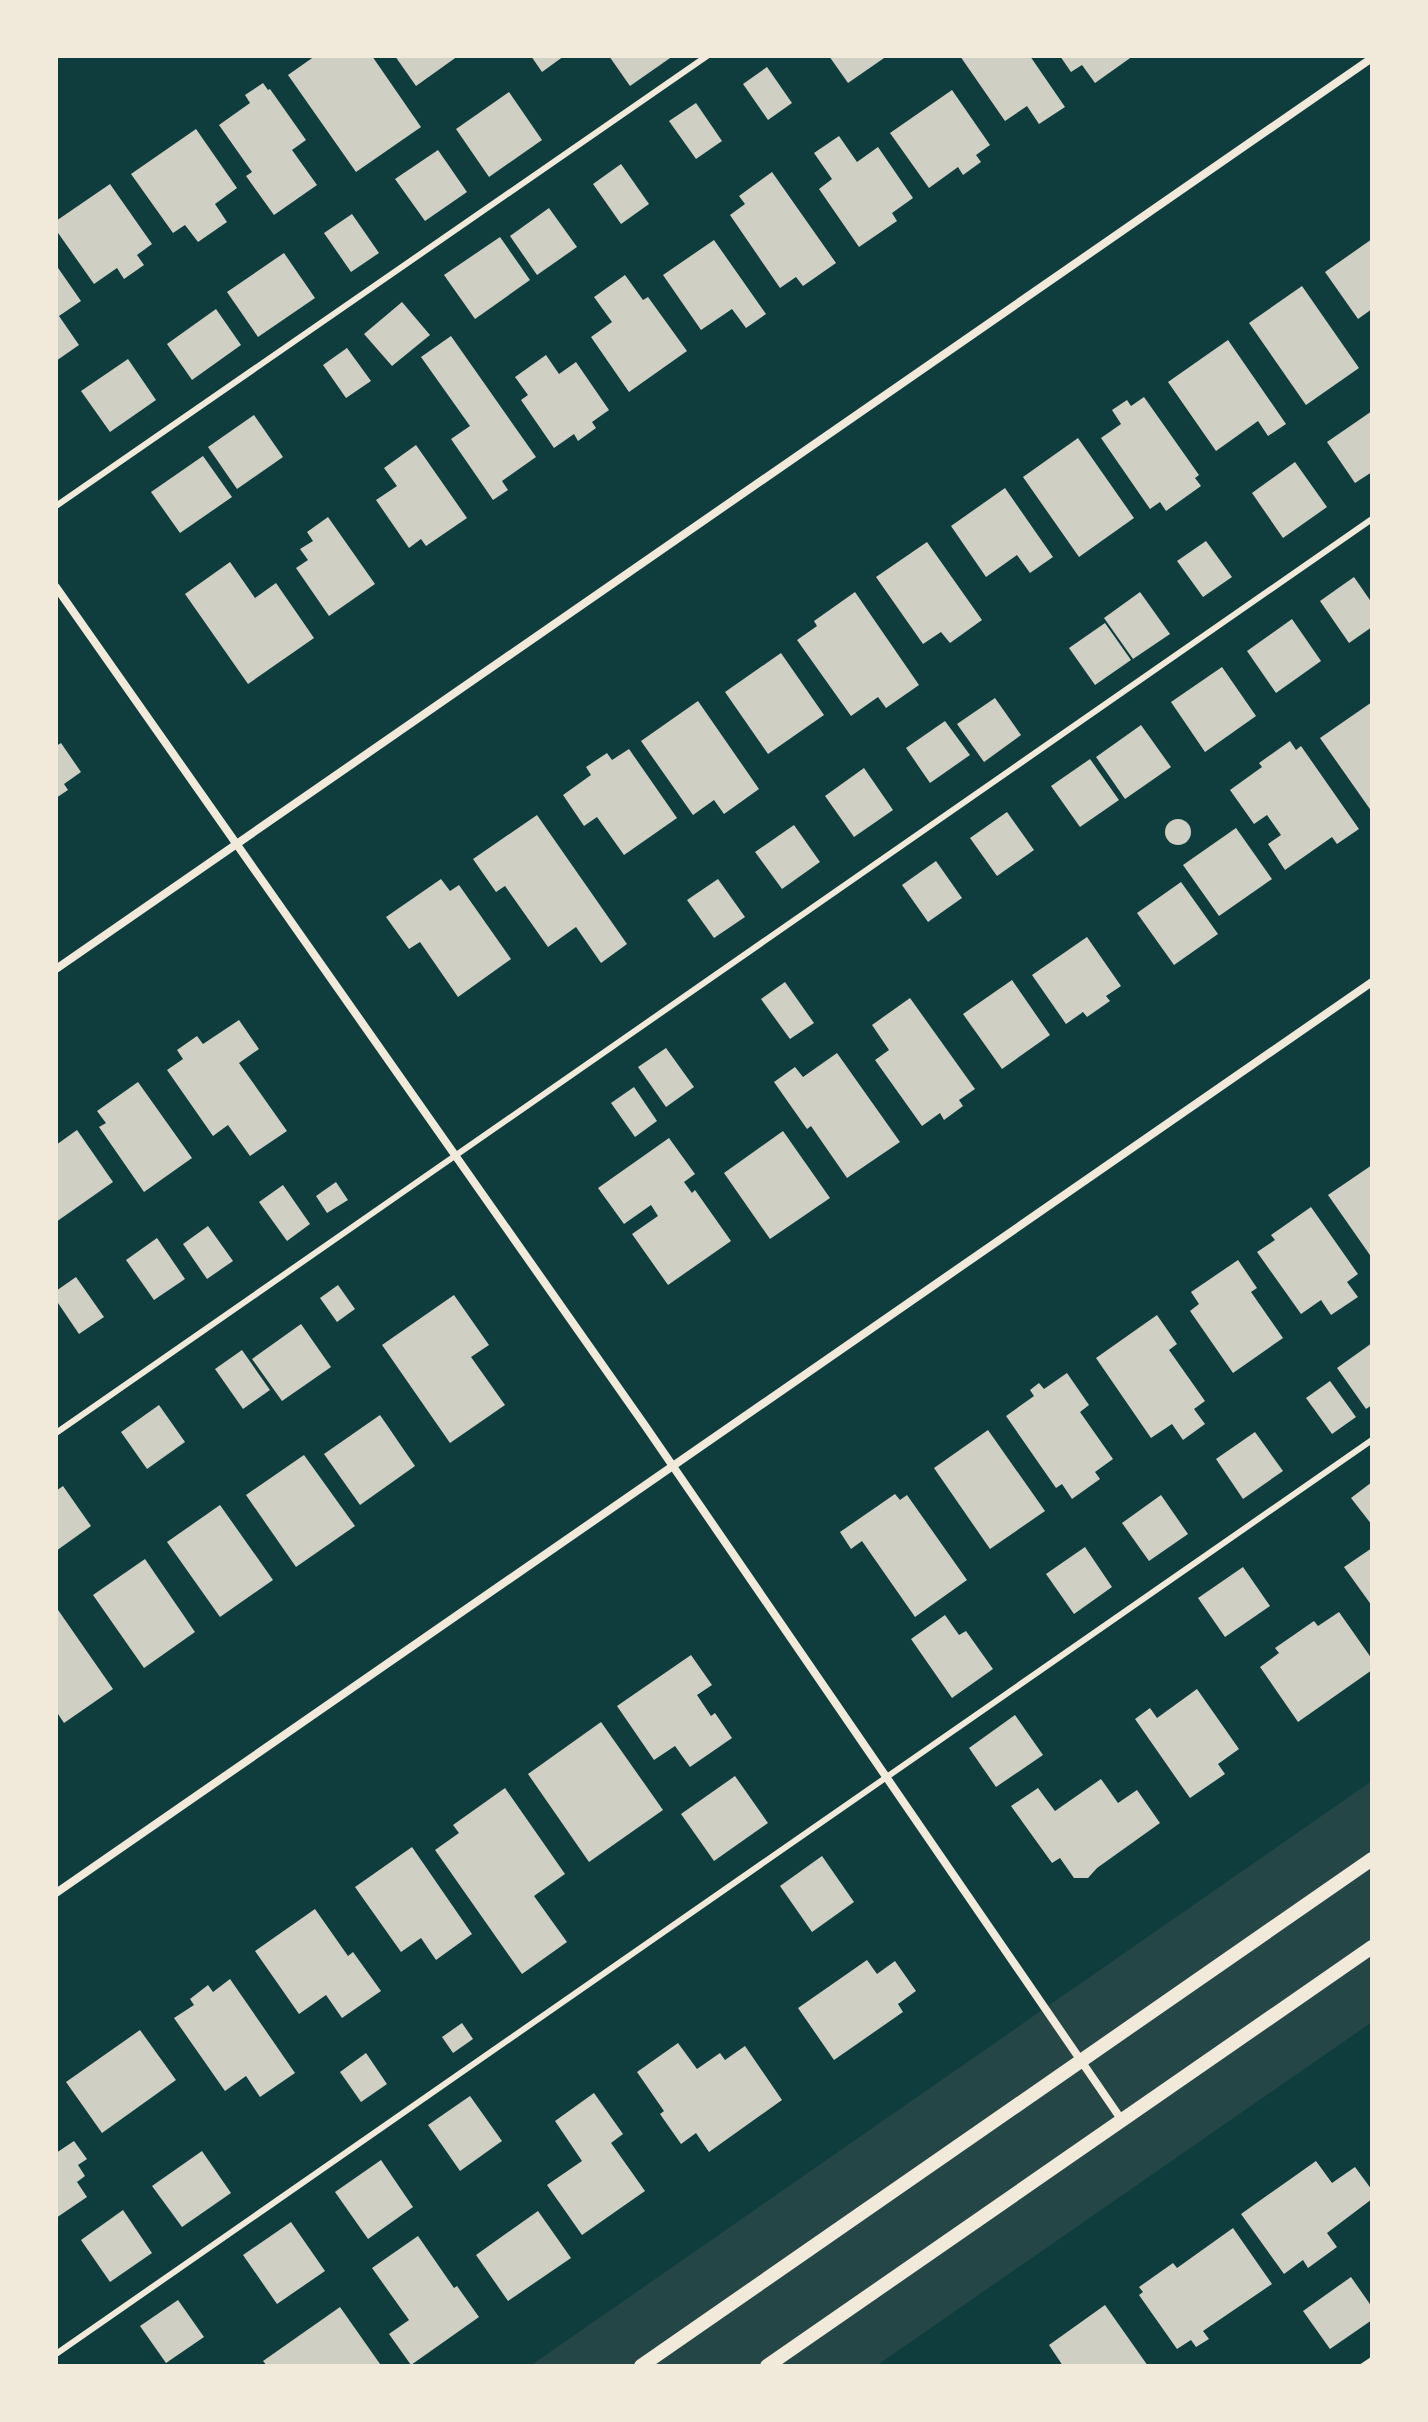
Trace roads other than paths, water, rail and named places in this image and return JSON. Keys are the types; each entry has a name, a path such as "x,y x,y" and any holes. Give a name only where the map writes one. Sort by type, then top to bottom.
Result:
{"street":[{"path":"56,969 1372,58"},
{"path":"56,587 673,1467 1121,2119"},
{"path":"56,1893 1372,982"},
{"path":"641,2366 1372,1859"},
{"path":"767,2366 1372,1947"}],"lane":[{"path":"56,506 707,56"},
{"path":"56,1433 1372,519"},
{"path":"56,2354 1372,1440"},
{"path":"1363,2366 1372,2360"}]}
